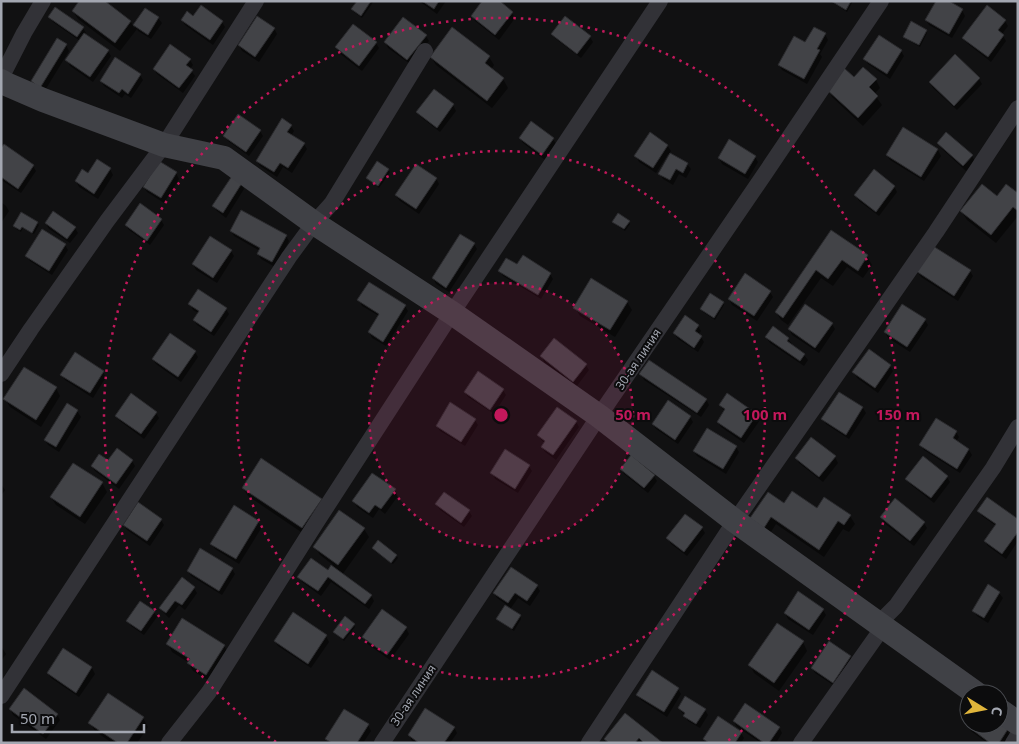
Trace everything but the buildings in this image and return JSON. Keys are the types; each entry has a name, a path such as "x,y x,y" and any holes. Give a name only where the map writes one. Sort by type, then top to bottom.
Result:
{"street":[{"path":"43,1 24,33 1,80 6,84 43,100 164,144 224,158 314,223 452,313 599,416 735,521 963,684"},
{"path":"1,374 107,221 164,144 256,1"},
{"path":"169,743 209,692 452,313 660,1"},
{"name":"30-ая линия","path":"382,743 599,416 881,1"},
{"path":"1,696 246,323 314,223 332,204 425,51"},
{"path":"588,743 735,521 936,232 1018,108"},
{"path":"801,743 881,625 993,468 1018,428"},
{"path":"1013,743 1018,735"}]}
